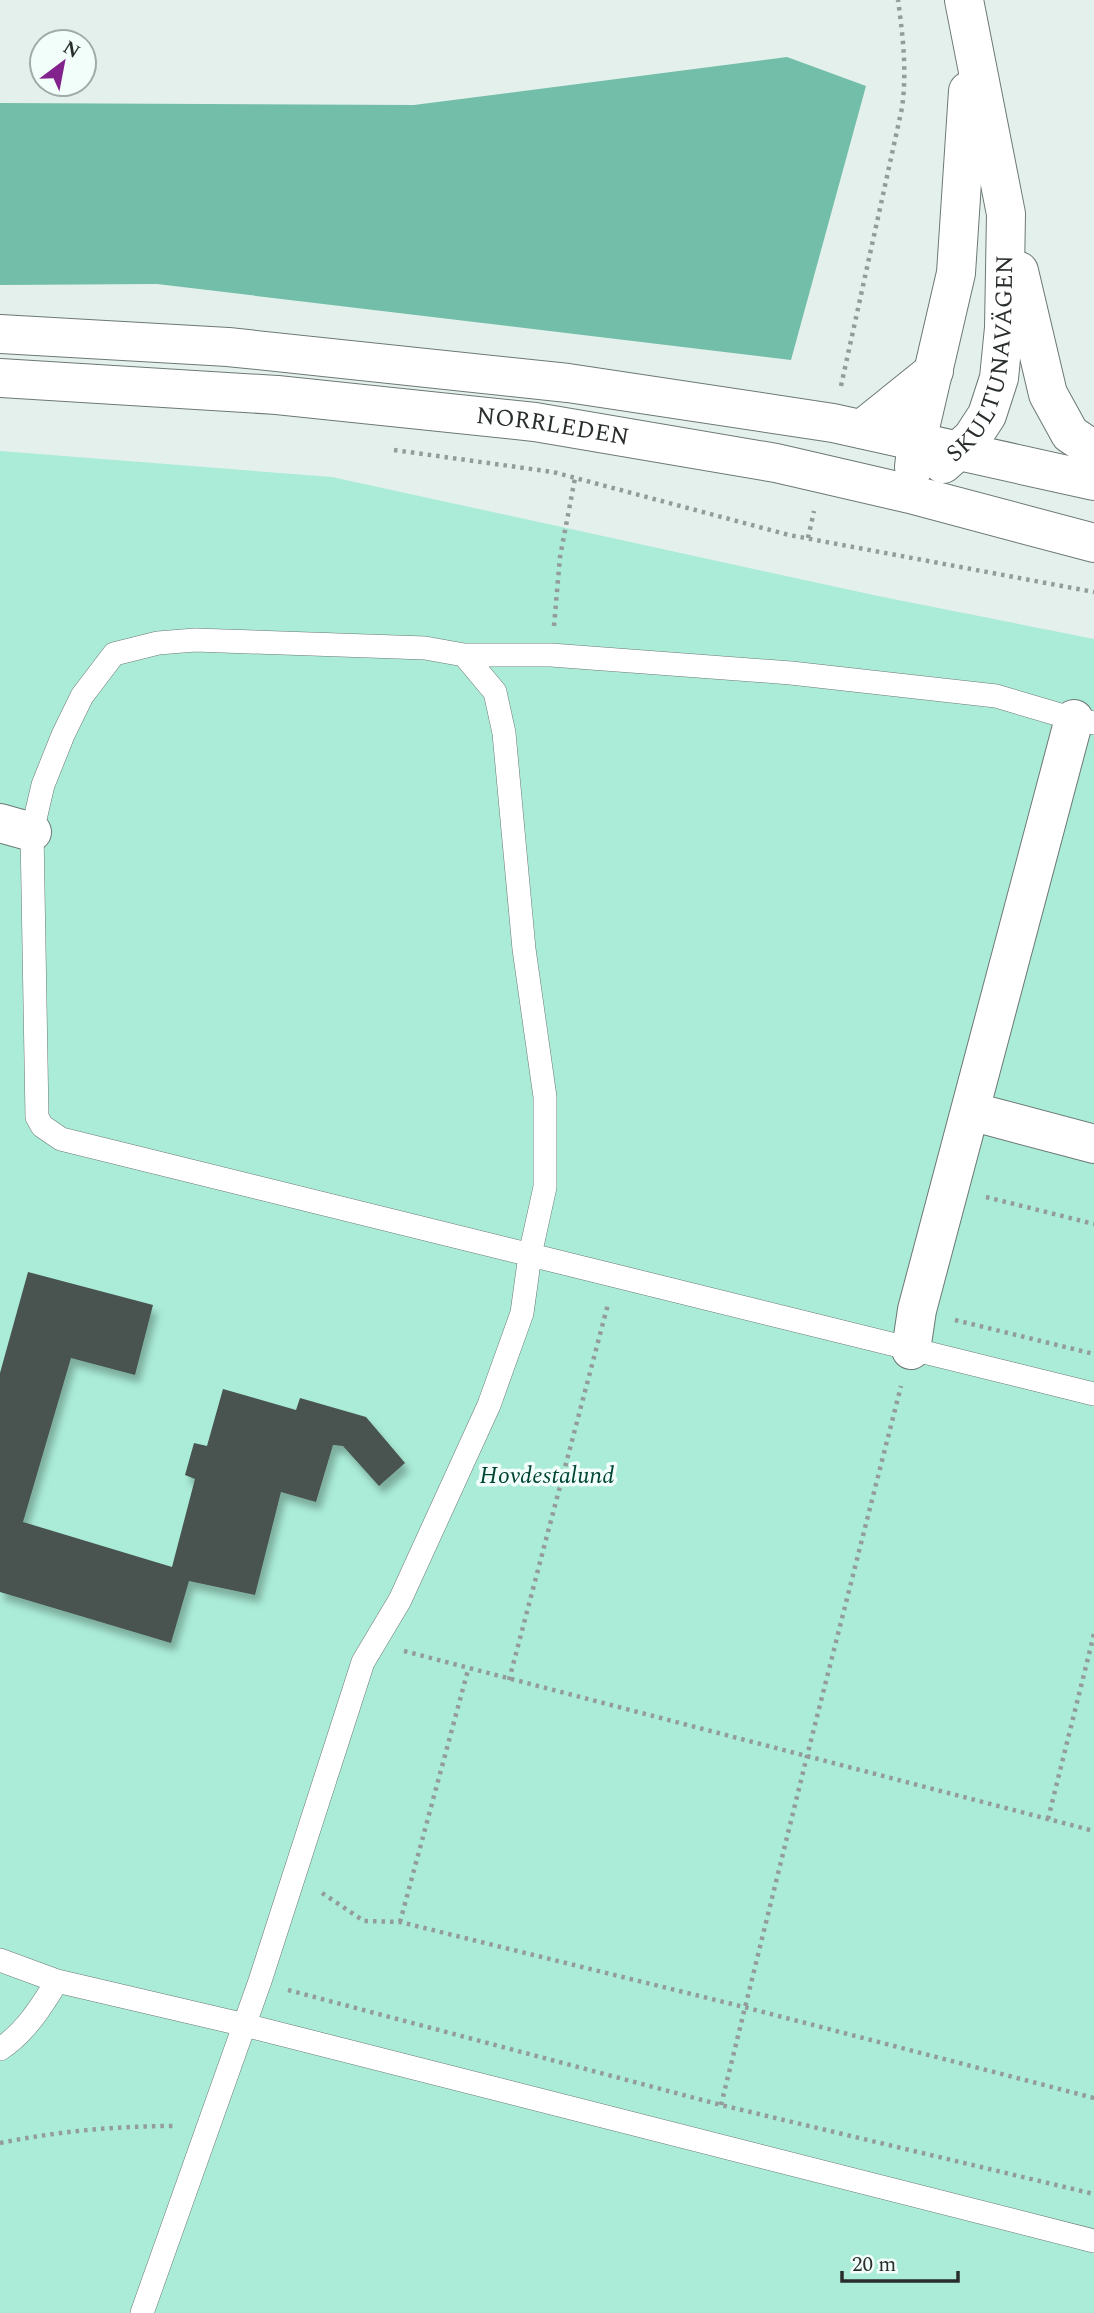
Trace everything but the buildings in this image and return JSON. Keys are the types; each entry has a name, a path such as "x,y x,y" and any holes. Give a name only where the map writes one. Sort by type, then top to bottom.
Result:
{"main road":[{"name":"SKULTUNAVÄGEN","path":"910,494 972,438 987,415 999,378 1004,328 1006,214 964,0"},
{"name":"SKULTUNAVÄGEN","path":"910,494 917,441 956,273 971,43"},
{"path":"1006,214 1048,394 1070,434 1094,450"},
{"name":"NORRLEDEN","path":"0,334 242,348 568,383 848,426 1094,481"},
{"path":"848,426 934,371"},
{"name":"NORRLEDEN","path":"0,378 277,395 535,422 750,458 910,494 1094,543"},
{"path":"911,1350 917,1310 970,1111 1084,721"},
{"path":"970,1111 1094,1144"}],"lane":[{"path":"1084,721 996,696 792,673 551,656 464,655 425,648 195,640 158,643 114,654 82,696 43,785 16,827 37,1116 42,1126 61,1139 1094,1394"},
{"path":"142,2313 260,1981 363,1662 400,1600 489,1405 522,1313 530,1255 545,1187 545,1097 524,949 504,733 495,692 464,655"},
{"path":"0,1960 57,1981 245,2025 1094,2241"},
{"path":"0,2049 10,2043 40,2009 57,1981"}],"path":[{"path":"848,426 906,81 898,0"},
{"path":"387,449 553,472 789,535 1094,592"},
{"path":"551,656 559,558 575,478"},
{"path":"949,1188 1094,1224"},
{"path":"509,1680 615,1276"},
{"path":"917,1310 1094,1354"},
{"path":"721,2105 911,1350"},
{"path":"1048,1819 1094,1634"},
{"path":"374,1643 468,1670 1094,1831"},
{"path":"400,1922 468,1670"},
{"path":"292,1880 307,1884 364,1921 400,1922 744,2007 1094,2098"},
{"path":"260,1981 721,2105 1094,2194"},
{"path":"0,2143 52,2132 136,2126 208,2126"}],"green space":[{"path":"787,57 866,86 791,360 157,284 0,285 0,103 414,105"},
{"name":"Hovdestalund","path":"0,451 332,477 878,596 1094,639 1094,2313 0,2313"}]}
